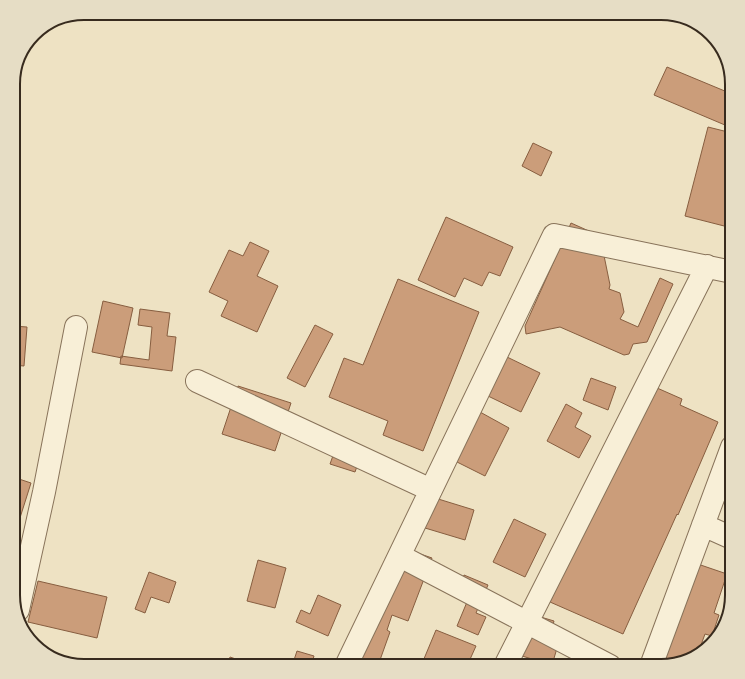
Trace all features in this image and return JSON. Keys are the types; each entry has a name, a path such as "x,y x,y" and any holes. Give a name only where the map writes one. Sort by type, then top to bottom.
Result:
{"street":[{"path":"349,659 554,235 725,270"},
{"path":"508,659 707,266"},
{"path":"20,600 44,492 76,327"},
{"path":"197,381 431,490"},
{"path":"654,659 725,466"},
{"path":"703,525 725,535"},
{"path":"400,556 597,659"}],"building":[{"path":"667,67 725,91 725,125 654,95"},
{"path":"708,127 725,131 725,226 685,216"},
{"path":"533,143 552,152 541,176 522,166"},
{"path":"446,217 513,247 500,276 489,272 482,286 464,278 455,297 418,280"},
{"path":"571,223 600,236 610,285 609,289 620,293 624,312 620,319 638,327 660,278 673,284 647,342 633,344 629,354 624,355 560,327 526,334 525,326"},
{"path":"250,242 269,251 257,276 278,286 257,332 221,316 228,301 209,292 229,250 243,256"},
{"path":"398,279 479,312 423,451 383,435 388,421 329,397 344,358 363,365"},
{"path":"103,301 133,308 122,358 92,352"},
{"path":"140,309 170,313 167,336 176,337 172,371 120,364 121,356 149,360 152,327 138,325"},
{"path":"315,325 333,334 305,387 287,378"},
{"path":"20,326 27,327 24,366 20,366"},
{"path":"507,357 540,373 521,412 488,396"},
{"path":"591,378 616,387 608,410 583,400"},
{"path":"648,384 682,399 680,405 718,422 678,515 677,514 623,634 550,602"},
{"path":"238,386 291,403 275,451 222,434"},
{"path":"566,404 582,413 575,427 591,436 579,458 547,441"},
{"path":"480,412 509,428 485,476 455,461"},
{"path":"339,439 364,447 355,472 330,464"},
{"path":"20,479 31,483 20,518"},
{"path":"435,498 474,510 465,540 425,528"},
{"path":"514,519 546,534 525,577 493,562"},
{"path":"403,548 432,558 408,621 392,615 387,630 390,632 380,659 361,659"},
{"path":"258,560 286,568 275,608 247,601"},
{"path":"686,560 725,573 725,580 714,613 719,615 713,632 710,635 705,634 701,644 686,654 674,658 653,658"},
{"path":"149,572 176,582 169,603 151,597 145,613 135,609"},
{"path":"464,575 488,585 476,613 486,617 478,635 457,626 467,602 455,597"},
{"path":"38,581 107,597 97,638 28,622"},
{"path":"318,595 341,605 328,636 296,622 301,610 310,614"},
{"path":"534,615 554,621 550,636 560,638 554,659 532,659 522,656"},
{"path":"436,630 476,646 470,659 424,659"},
{"path":"297,651 314,656 313,659 294,659"}]}
